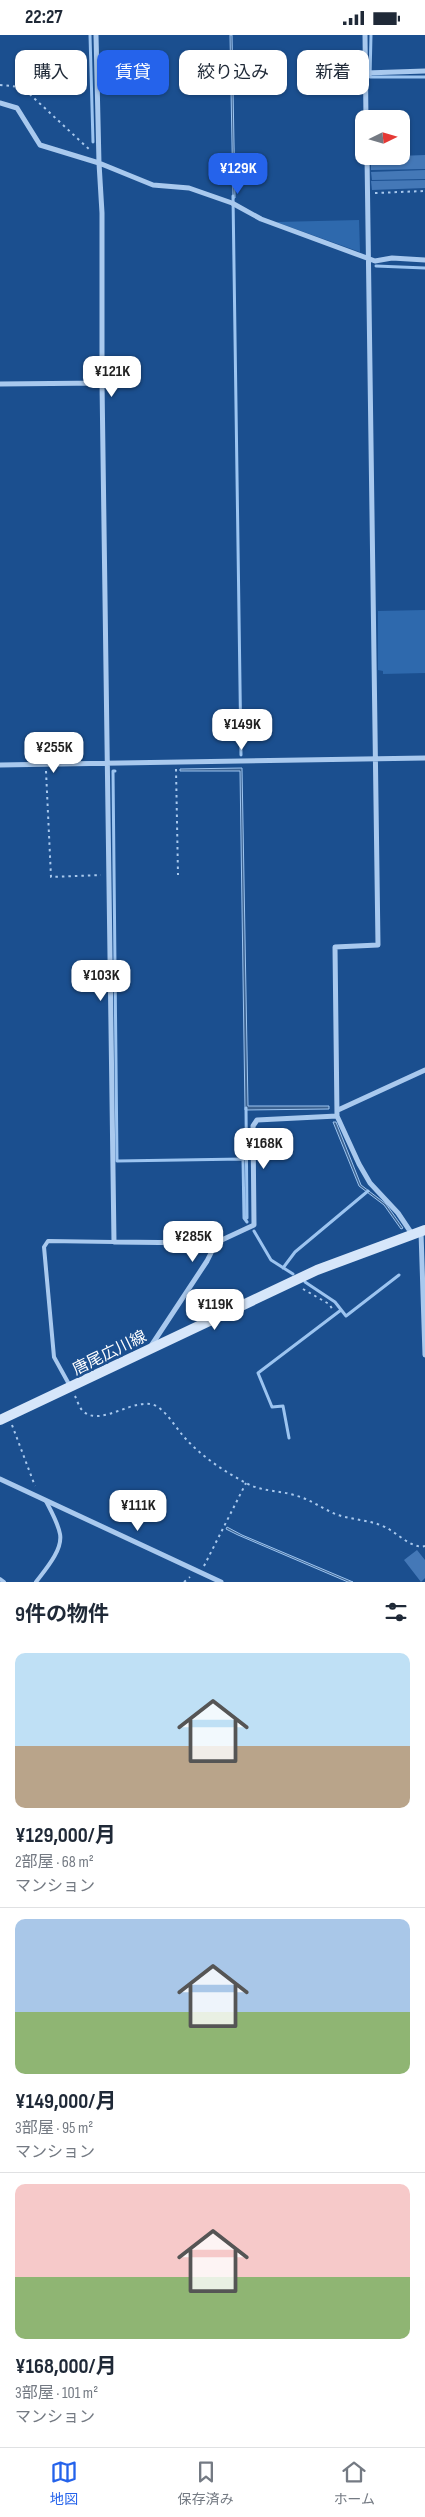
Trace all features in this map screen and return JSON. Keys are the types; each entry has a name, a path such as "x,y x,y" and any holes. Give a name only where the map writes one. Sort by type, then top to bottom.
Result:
{"main road":[{"name":"唐尾広川線","path":"4,1418 71,1388 148,1349 317,1269 419,1232"}],"street":[{"path":"96,35 98,160 102,213 102,383 114,1242 206,1243 210,1245 254,1225 254,1126 257,1120 337,1116"},
{"path":"365,35 365,50"},
{"path":"369,73 425,71"},
{"path":"366,95 366,110"},
{"path":"0,103 17,108 40,145 98,160 153,185 189,188 232,203 261,219 375,261 392,258 425,260"},
{"path":"367,165 377,759 378,945 335,947 337,1116 358,1164 370,1183 419,1232 425,1355"},
{"path":"0,384 102,383"},
{"path":"0,765 425,758"},
{"path":"338,1110 425,1069"},
{"path":"148,1349 207,1261 211,1253 210,1245"},
{"path":"0,1479 221,1582"}],"lane":[{"path":"71,1388 54,1357 44,1247 48,1241 114,1242"},
{"path":"36,1582 52,1561 60,1542 60,1534 46,1501"},
{"path":"0,1579 4,1582"}],"path":[{"path":"0,85 22,87 98,160"},
{"path":"367,193 425,191"},
{"path":"176,762 178,875"},
{"path":"46,764 51,877 110,874"},
{"path":"290,1282 329,1304 333,1310"},
{"path":"71,1388 82,1411 92,1415 114,1412 140,1403 157,1406 186,1439 207,1458 246,1483 262,1489 295,1495 313,1501 331,1513 387,1527 418,1547 425,1546"},
{"path":"4,1418 39,1497"},
{"path":"200,1572 246,1483"}],"shaded area":[{"path":"230,35 232,35 232,50 230,50"},
{"path":"231,95 233,95 235,198 233,198"},
{"path":"359,220 360,252 276,222"},
{"path":"425,610 425,673 383,674 383,671 378,670 378,611"},
{"path":"242,768 248,1106 329,1106 329,1109 245,1110 240,771 180,771 180,769"},
{"path":"333,1122 336,1122 361,1185 386,1204 403,1228 401,1229 384,1205 359,1186"},
{"path":"227,1527 353,1582 348,1582 238,1535 226,1529"}],"building":[{"path":"425,155 425,169 371,170 371,165 410,165 410,156"},
{"path":"425,170 425,179 372,180 371,172"},
{"path":"425,180 425,188 372,190 371,181"},
{"path":"417,1550 425,1560 425,1578 421,1582 404,1560"}],"waterway":[{"path":"90,35 93,142"},
{"path":"371,35 370,77 425,77"},
{"path":"233,196 241,755"},
{"path":"376,266 425,268"},
{"path":"115,771 113,771 117,1161 243,1159 244,1218 247,1222"},
{"path":"246,1108 247,1218"},
{"path":"283,1268 295,1252 368,1191"},
{"path":"254,1231 271,1260 293,1274"},
{"path":"305,1282 335,1302 346,1316 399,1275"},
{"path":"289,1438 283,1406 272,1407 258,1373 341,1310"}]}
